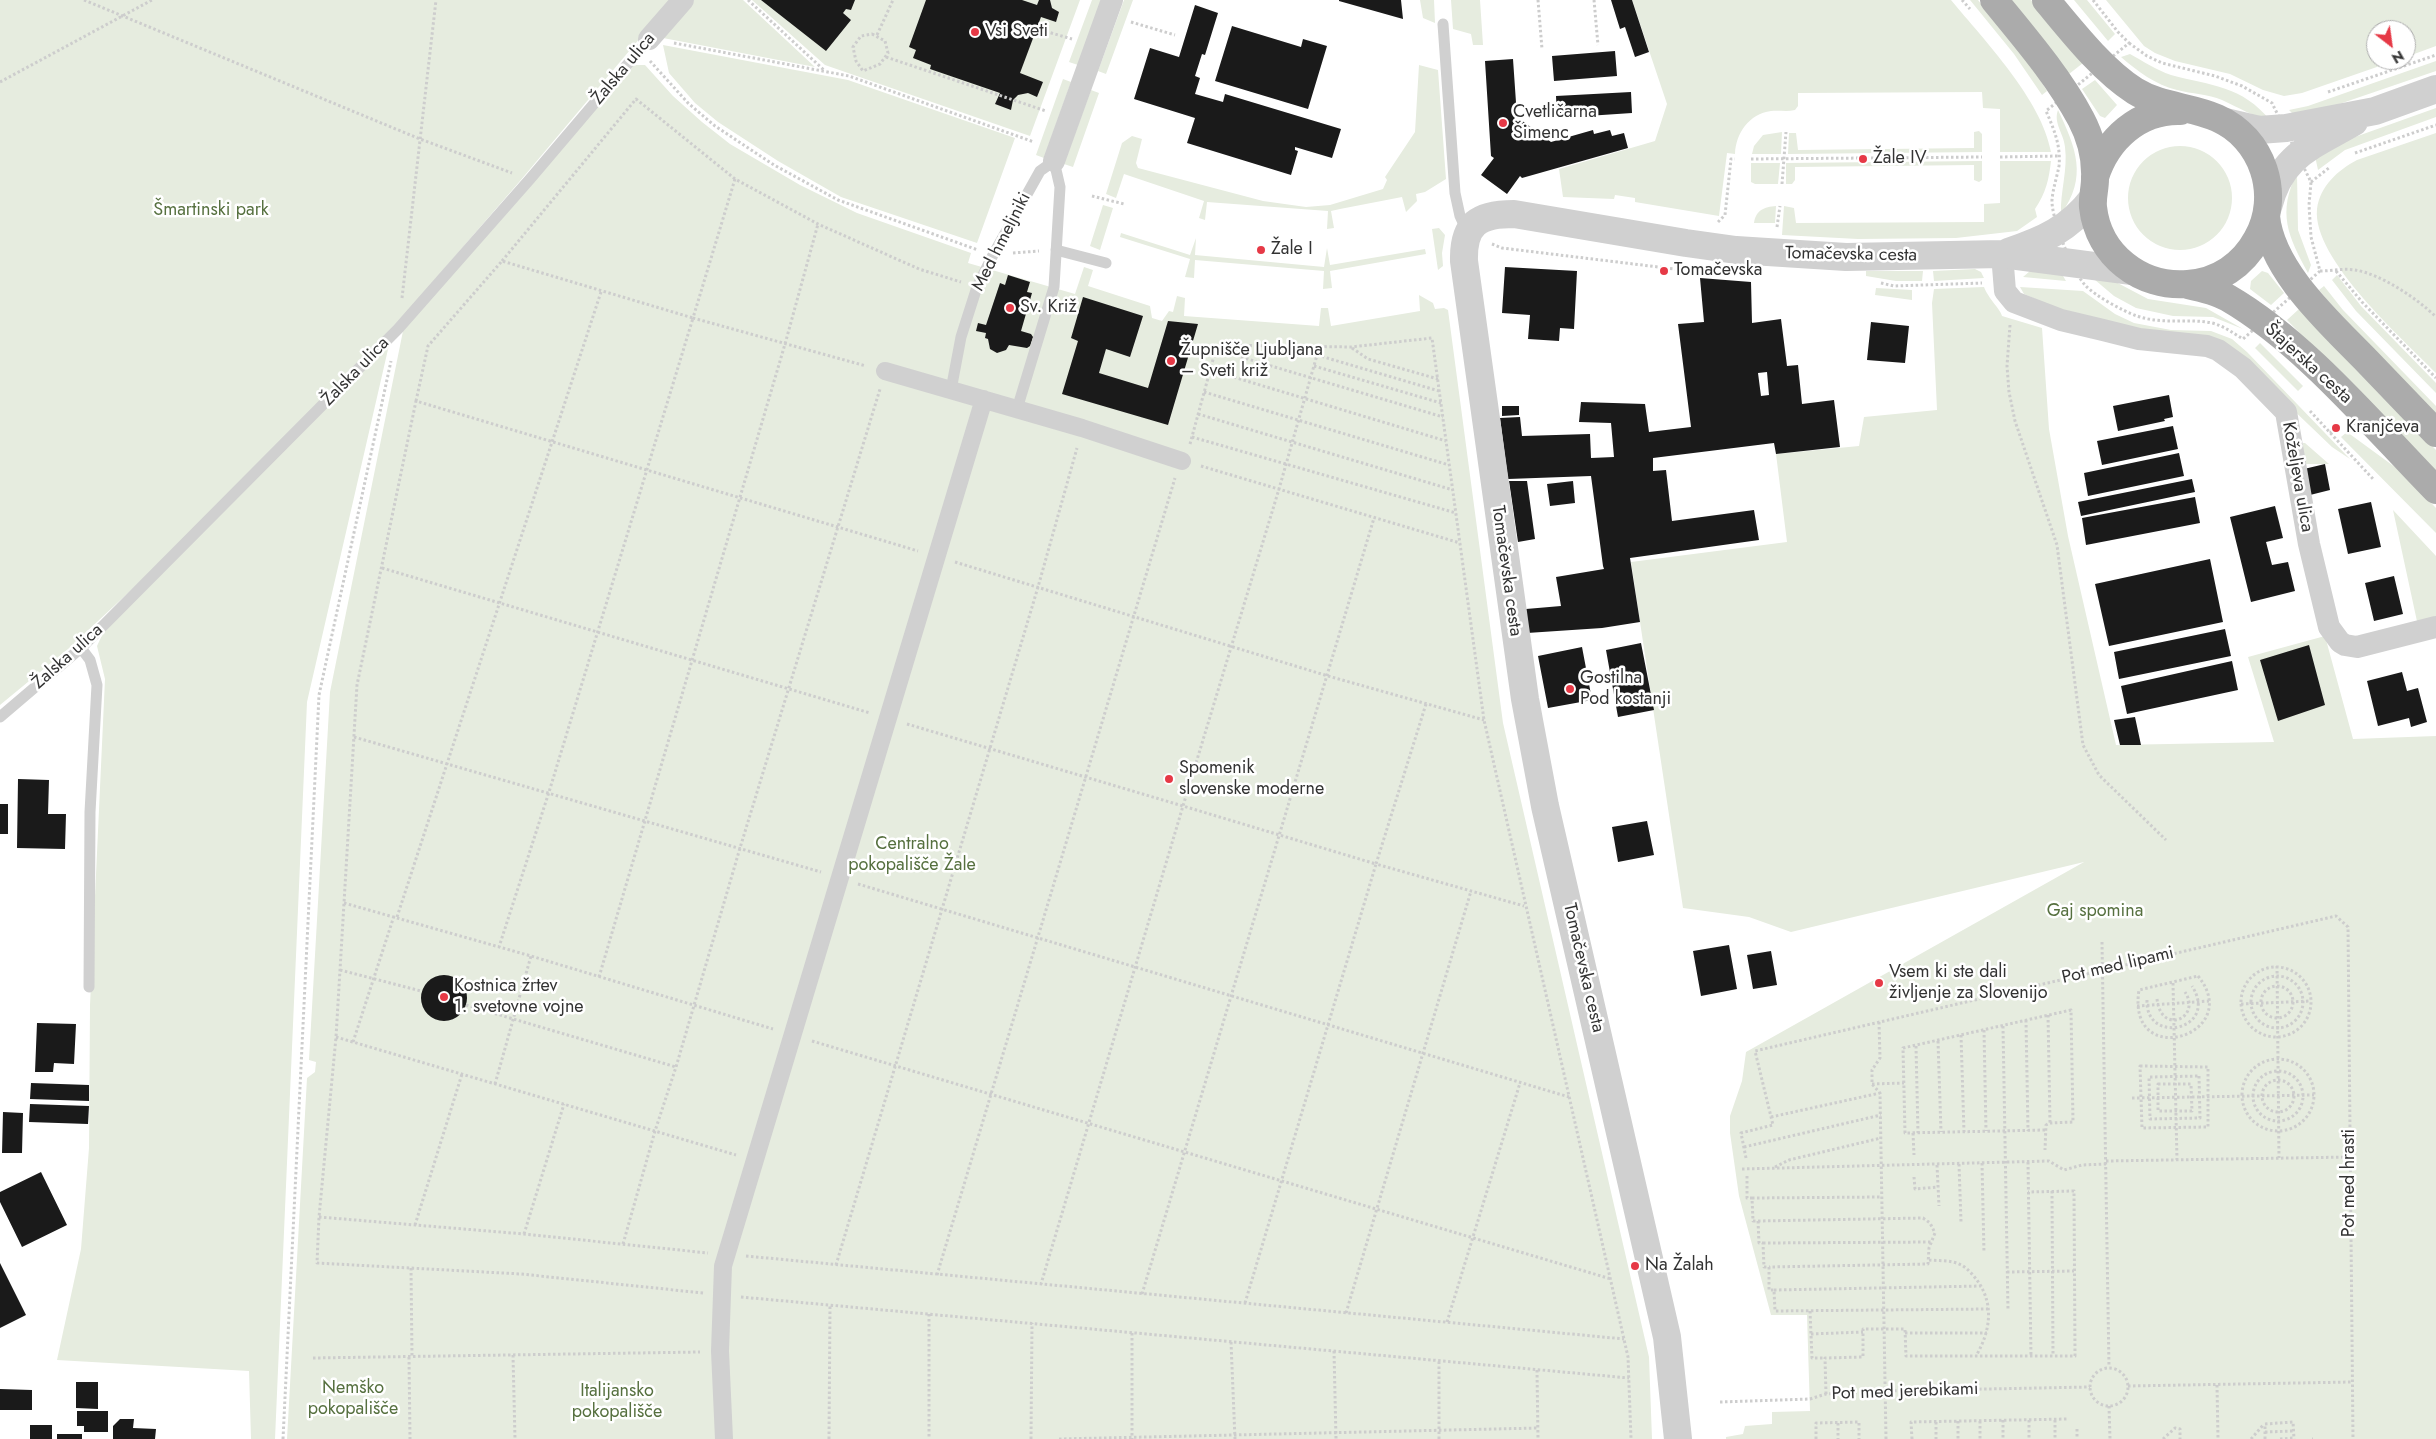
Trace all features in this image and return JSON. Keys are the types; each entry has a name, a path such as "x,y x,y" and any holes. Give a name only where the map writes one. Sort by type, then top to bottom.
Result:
{"main road":[{"name":"Štajerska cesta","path":"1994,0 2051,71 2081,119 2091,143 2095,217 2101,235 2116,258 2132,271 2155,282 2184,285 2227,298 2285,340 2319,371 2436,490"},
{"name":"Štajerska cesta","path":"2046,0 2083,43 2125,83 2151,100 2209,115 2225,122 2240,134 2259,157 2267,184 2267,229 2274,246 2315,307 2436,433"},
{"name":"Štajerska cesta","path":"2094,188 2105,153 2113,142 2134,124 2158,113 2191,111"},
{"name":"Štajerska cesta","path":"2184,285 2215,278 2236,265 2252,248 2267,212"}],"street":[{"name":"Žalska ulica","path":"644,44 683,0"},
{"name":"Med hmeljniki","path":"1054,161 1112,0"},
{"path":"2267,212 2276,181 2287,165 2313,145 2375,111 2436,89"},
{"path":"2225,122 2250,129 2269,130 2375,111"},
{"name":"Tomačevska cesta","path":"2002,254 2052,235 2070,222 2094,188"},
{"name":"Tomačevska cesta","path":"1678,1439 1667,1337 1545,806 1524,699 1464,261 1464,249 1468,231 1478,221 1486,217 1514,214 1686,244 1756,251 1846,258 2002,254 2132,271"},
{"path":"2002,254 2005,291 2014,302"},
{"name":"Koželjeva ulica","path":"2014,302 2061,320 2139,339 2207,346 2218,350 2243,368 2286,412 2297,482 2317,582 2329,627 2334,635 2340,642 2352,647 2436,628"},
{"path":"885,371 1082,428 1182,461"},
{"path":"724,1439 720,1352 720,1295 726,1254 984,399"}],"lane":[{"path":"1443,24 1455,193 1460,216 1468,231"},
{"name":"Žalska ulica","path":"0,716 81,648 398,329 530,179 644,44"},
{"name":"Med hmeljniki","path":"951,390 961,337 977,287 1040,171 1054,161 1060,187 1054,287 1017,409"},
{"path":"1056,250 1106,263"},
{"path":"81,648 90,660 97,685 90,812 89,987"}],"path":[{"path":"84,0 420,139 530,179"},
{"path":"0,82 152,0"},
{"path":"283,1439 319,695 398,329 436,0"},
{"path":"748,0 826,72"},
{"path":"877,35 892,0"},
{"path":"1538,0 1542,49"},
{"path":"1594,0 1598,46"},
{"path":"2092,0 2118,32 2147,56 2162,64 2215,76 2242,86 2272,103 2279,102"},
{"path":"1131,22 1175,35"},
{"path":"1041,30 1072,39"},
{"path":"859,80 863,71 880,64 888,53 886,44 877,35 862,36 853,47 856,61 863,71"},
{"path":"2118,52 2129,43"},
{"path":"644,44 826,72 859,80 1034,142"},
{"path":"644,44 688,103 715,126 774,165 838,200 993,255 1056,250"},
{"path":"2324,94 2436,55"},
{"path":"886,57 1046,111"},
{"path":"977,287 920,269 818,224 735,179 636,99 502,261 428,346 357,685 336,1037 319,1217 317,1263 521,1274 720,1295 1629,1378"},
{"path":"2053,206 2059,156 2058,140 2046,111 2055,103"},
{"path":"2354,153 2436,125"},
{"path":"1782,184 1786,132"},
{"path":"2000,156 2059,156"},
{"path":"1751,159 1982,157"},
{"path":"1718,222 1725,215 1731,159 1735,159"},
{"path":"2320,271 2312,237 2309,213 2311,182 2337,163"},
{"path":"500,947 647,472 735,179"},
{"path":"1092,196 1124,204"},
{"path":"1776,233 1780,206"},
{"path":"598,977 785,344 818,224"},
{"path":"1502,248 1680,270 1690,269"},
{"path":"502,261 601,292 885,371 836,528 676,1067 655,1131 623,1244"},
{"path":"2311,278 2320,271 2357,270 2397,286 2423,304 2436,317"},
{"path":"2336,271 2375,316 2436,378"},
{"path":"352,1042 372,977 396,916 448,763 499,603 554,443 601,292"},
{"path":"2014,302 2007,366 2009,392 2015,421 2056,545 2083,745 2099,775 2166,840"},
{"path":"936,1275 1178,468 1192,437 1217,345 1351,347 1432,338 1484,720 1524,906 1628,1357 1631,1439"},
{"path":"1231,346 1241,357 1443,417"},
{"path":"1351,347 1368,359 1438,379"},
{"path":"1040,1284 1230,646 1279,489 1319,348"},
{"path":"1317,355 1439,391"},
{"path":"1314,366 1441,403"},
{"path":"1210,370 1446,441"},
{"path":"1204,392 1450,465"},
{"path":"416,401 1328,676 1484,720"},
{"path":"1198,414 1453,490"},
{"path":"2330,433 2340,424"},
{"path":"836,1265 1038,588 1082,428"},
{"path":"1192,437 1456,513"},
{"path":"1182,461 1460,543"},
{"path":"1142,1294 1374,518"},
{"path":"382,568 692,662 788,688 1086,776 1278,836 1524,906"},
{"path":"1244,1303 1426,704"},
{"path":"354,737 740,848 1327,1026 1569,1096"},
{"path":"1346,1313 1472,891"},
{"path":"344,903 396,916 531,956 1611,1279"},
{"name":"Pot med hrasti","path":"2336,916 2348,927 2353,1439"},
{"name":"Pot med lipami","path":"1771,1117 1755,1051 2336,916"},
{"path":"2102,942 2109,1367"},
{"path":"495,1084 531,956"},
{"path":"2277,966 2279,1158"},
{"path":"2277,966 2287,968 2301,977 2307,986 2311,1001 2307,1019 2299,1028 2289,1035 2278,1038 2256,1030 2243,1013 2241,1004 2246,983 2265,969 2277,966"},
{"path":"340,970 421,991"},
{"path":"2198,976 2206,989 2209,1001 2202,1023 2189,1034 2174,1038 2154,1034 2148,1029 2140,1017 2137,1006 2139,990 2173,982 2198,976"},
{"path":"2277,976 2293,981 2302,993 2303,1001 2297,1018 2291,1023 2278,1028 2262,1024 2252,1011 2251,1004 2254,988 2268,977 2277,976"},
{"path":"2173,982 2177,1160"},
{"path":"2147,1000 2147,1005 2155,1021 2168,1028 2181,1027 2192,1020 2198,1009 2199,1002 2192,986"},
{"path":"2277,986 2287,989 2293,1002 2287,1015 2278,1018 2267,1015 2261,1003 2263,993 2267,989 2277,986"},
{"path":"2157,999 2157,1005 2163,1016 2174,1021 2184,1017 2190,1003 2185,992"},
{"path":"2137,1006 2209,1001"},
{"path":"2241,1004 2311,1001"},
{"path":"466,1005 676,1067"},
{"path":"2045,1130 1905,1133 1903,1048 2071,1010 2073,1122 2050,1123"},
{"path":"2045,1150 2045,1130 2050,1123 2048,1015"},
{"path":"2026,1020 2028,1130"},
{"path":"1879,1022 1880,1058 1872,1070 1872,1084 1880,1093 1886,1439"},
{"path":"2003,1026 2008,1310"},
{"path":"1984,1030 1986,1131"},
{"path":"1962,1035 1964,1132"},
{"path":"336,1037 755,1160"},
{"path":"1938,1041 1941,1132"},
{"path":"1916,1046 1918,1133"},
{"path":"2278,1059 2299,1066 2312,1084 2314,1095 2310,1110 2300,1124 2290,1129 2279,1131 2262,1127 2254,1122 2244,1107 2242,1097 2248,1075 2262,1064 2278,1059"},
{"path":"2140,1066 2175,1066 2208,1067 2208,1127 2142,1128 2140,1066"},
{"path":"2278,1070 2293,1075 2301,1085 2304,1095 2298,1111 2289,1118 2279,1122 2269,1120 2260,1114 2254,1105 2252,1096 2254,1087 2260,1078 2278,1070"},
{"path":"415,1225 462,1074"},
{"path":"2175,1076 2199,1076 2200,1118 2150,1119 2149,1077 2175,1076"},
{"path":"2278,1080 2288,1083 2294,1091 2289,1108 2278,1113 2264,1106 2261,1096 2266,1085 2278,1080"},
{"path":"1447,1322 1471,1237 1520,1083"},
{"path":"1872,1084 1904,1083"},
{"path":"2158,1084 2175,1084 2191,1084 2192,1111 2158,1111 2158,1084"},
{"path":"1746,1158 1741,1133 1773,1126 1771,1117 1880,1093"},
{"path":"2132,1098 2314,1095"},
{"path":"524,1234 564,1104"},
{"path":"1744,1147 1880,1115"},
{"path":"1912,1133 1914,1155"},
{"path":"1772,1168 1789,1160 1881,1138"},
{"path":"1742,1169 2049,1161 2064,1170 2082,1165 2106,1162 2350,1157"},
{"path":"2028,1162 2031,1357"},
{"path":"1982,1163 1984,1254"},
{"path":"1959,1164 1961,1222"},
{"path":"1937,1165 1939,1206"},
{"path":"1746,1176 1747,1198 1882,1197"},
{"path":"1914,1177 1914,1189 1938,1187"},
{"path":"2052,1191 2053,1356"},
{"path":"1810,1311 1812,1358 1862,1357 1863,1329 1905,1329 1906,1356 2075,1356 2074,1191 2028,1192"},
{"path":"1752,1198 1753,1221 1927,1220 1935,1233 1929,1248 1928,1264 1764,1267 1763,1243"},
{"path":"319,1217 524,1234 936,1275 1624,1339"},
{"path":"1758,1221 1758,1243 1933,1242"},
{"path":"1928,1260 1961,1264 1981,1286 1988,1309 1987,1333 1976,1356"},
{"path":"1769,1267 1769,1290 1981,1286"},
{"path":"410,1439 411,1268"},
{"path":"2007,1272 2074,1271"},
{"path":"1774,1290 1775,1311 1988,1309"},
{"path":"829,1439 830,1305"},
{"path":"929,1314 929,1439"},
{"path":"1031,1439 1032,1323"},
{"path":"1132,1332 1132,1438"},
{"path":"1811,1334 1863,1332"},
{"path":"1905,1332 1987,1333"},
{"path":"1231,1342 1235,1437"},
{"path":"1334,1351 1336,1439"},
{"path":"313,1358 720,1352"},
{"path":"513,1354 515,1439"},
{"path":"1825,1358 1826,1394"},
{"path":"1439,1361 1439,1439"},
{"path":"2109,1367 2120,1370 2125,1375 2128,1386 2125,1398 2116,1405 2109,1406 2098,1403 2090,1393 2093,1375 2097,1371 2109,1367"},
{"path":"1537,1370 1538,1439"},
{"path":"2128,1386 2352,1382"},
{"path":"2217,1385 2218,1439"},
{"name":"Pot med jerebikami","path":"1720,1402 1810,1399 1826,1394 1885,1391 2090,1387"},
{"path":"2109,1406 2110,1439"},
{"path":"1912,1439 1911,1422 2067,1419"},
{"path":"2003,1420 2003,1439"},
{"path":"2029,1420 2029,1439"},
{"path":"2055,1420 2055,1439"},
{"path":"1958,1421 1958,1439"},
{"path":"1980,1421 1980,1439"},
{"path":"1816,1439 1816,1423 1859,1422 1860,1439"},
{"path":"1936,1422 1936,1439"},
{"path":"2251,1439 2265,1424 2293,1422 2294,1439 2280,1439"},
{"path":"1838,1423 1838,1439"},
{"path":"2265,1424 2265,1439"},
{"path":"1059,1439 1235,1437 1336,1432 1538,1428"},
{"path":"2164,1439 2175,1428 2180,1429 2180,1439"},
{"path":"2077,1429 2077,1439"},
{"path":"2265,1432 2293,1431"}],"green space":[{"name":"Šmartinski park","path":"0,0 672,0 405,314 310,413 143,579 68,649 0,705"},
{"path":"694,0 743,0 815,67 663,38"},
{"path":"752,0 1080,0 1030,136 825,65"},
{"path":"1092,0 1101,0 1078,65 1069,62"},
{"path":"1124,0 1133,0 1106,74 1098,71"},
{"path":"1420,0 1434,0 1435,23 1423,18"},
{"path":"1451,0 1480,0 1483,45 1473,45 1471,34 1453,29"},
{"path":"1632,0 1951,0 1995,52 2024,92 2045,132 2051,152 2000,152 2000,109 1983,108 1982,92 1798,93 1798,106 1795,110 1771,111 1756,116 1750,120 1741,132 1735,154 1727,153 1719,216 1635,202 1635,198 1615,195 1614,199 1563,197 1559,169 1655,141 1667,104"},
{"path":"1970,0 1978,0 2034,70 2047,91 2042,95 2014,54"},
{"path":"2009,0 2031,0 2083,63 2069,74"},
{"path":"2074,0 2087,0 2115,34 2108,41"},
{"path":"2106,0 2436,0 2436,46 2416,53 2416,20 2366,20 2366,70 2368,70 2302,93 2284,96 2263,90 2230,74 2175,61 2155,53 2144,46"},
{"path":"663,45 848,80 1015,138 977,243 841,197 778,161 718,122 695,103 669,73"},
{"path":"2130,54 2171,75 2213,85 2237,94 2260,109 2271,121 2217,98 2162,85 2140,72 2121,57"},
{"path":"2436,61 2436,71 2310,114 2293,114 2289,110 2308,106 2410,70 2416,70 2416,68"},
{"name":"Centralno pokopališče Žale","path":"634,65 645,65 673,96 730,144 800,185 857,213 971,253 968,263 1075,294 1084,267 1093,270 1088,286 1150,306 1152,318 1162,321 1169,311 1173,312 1177,296 1185,298 1184,316 1319,326 1321,308 1328,308 1331,326 1420,311 1419,295 1433,303 1435,309 1444,308 1448,310 1503,723 1649,1357 1652,1439 287,1439 307,1078 315,1072 316,1062 309,1060 330,692 403,331"},
{"path":"1419,65 1438,70 1446,179 1425,192 1416,194 1417,201 1406,212 1402,197 1340,209 1331,211 1334,228 1327,229 1328,211 1207,202 1205,220 1199,218 1204,201 1124,174 1116,198 1106,194 1122,143 1132,136 1142,139 1136,163 1138,168 1263,201 1306,207 1330,205 1383,189 1387,180 1385,177 1415,132"},
{"path":"1063,79 1071,82 1044,158 1036,155"},
{"path":"2095,80 2117,105 2105,118 2100,116 2082,89"},
{"path":"1091,90 1099,93 1073,167 1064,164"},
{"path":"2436,108 2436,117 2345,150 2318,170 2315,156 2341,142"},
{"path":"2058,110 2074,150 2077,175 2069,200 2061,214 2066,156 2057,119"},
{"path":"1979,131 1982,134 1982,152 1788,154 1789,133 1796,133 1798,150 1974,148 1974,132"},
{"path":"1782,132 1781,154 1752,154 1754,146 1763,135"},
{"path":"2436,133 2436,373 2362,297 2344,274 2329,251 2319,229 2317,209 2326,186 2350,164"},
{"path":"2180,146 2200,150 2217,161 2228,178 2232,198 2228,218 2217,235 2200,246 2180,250 2160,246 2143,235 2132,218 2128,198 2132,178 2143,161 2160,150"},
{"path":"1982,161 1982,180 1979,182 1974,180 1974,165 1795,167 1795,180 1792,184 1786,184 1786,163"},
{"path":"2000,161 2051,161 2046,186 2035,209 2037,217 2017,231 1956,238 1858,239 1782,235 1784,206 1794,208 1796,223 1984,222 1984,204 2000,203"},
{"path":"1751,163 1780,163 1778,184 1755,184 1751,182"},
{"path":"2297,173 2298,230 2311,265 2308,273 2290,236 2286,212 2287,200"},
{"path":"1103,205 1113,208 1100,250 1090,246"},
{"path":"1776,206 1775,223 1754,223 1761,210"},
{"path":"1439,228 1445,235 1442,253 1443,266 1438,270 1432,229"},
{"path":"1121,233 1190,255 1196,238 1195,255 1324,267 1327,248 1330,265 1425,249 1426,254 1330,271 1332,288 1323,289 1324,271 1195,260 1194,278 1185,277 1190,259 1120,237"},
{"path":"1975,269 1981,272 1984,278 1934,281 1933,271"},
{"path":"2059,269 2066,281 2023,277 2030,271"},
{"path":"1866,271 1923,271 1922,281 1896,281 1866,276"},
{"path":"2262,271 2268,273 2284,293 2271,305 2250,289 2251,281"},
{"path":"2088,274 2112,280 2148,299 2206,308 2243,329 2213,317 2173,316 2136,308 2114,296"},
{"path":"2337,275 2361,306 2436,383 2436,393 2356,311 2332,280"},
{"path":"2324,286 2343,310 2436,406 2436,416 2328,301 2319,290"},
{"name":"Gaj spomina","path":"1984,287 2002,316 2042,328 2049,429 2068,536 2116,745 2274,742 2248,657 2325,636 2353,739 2436,736 2436,1439 1726,1439 1726,1437 1743,1434 1745,1426 1772,1424 1772,1412 1810,1411 1807,1315 1771,1315 1739,1196 1730,1133 1730,1116 1742,1081 1746,1052 2084,862 1791,932 1749,917 1683,908 1631,562 1787,542 1776,454 1859,446 1864,417 1937,410 1932,303 1934,289"},
{"path":"2020,287 2083,291 2115,314 2134,323 2171,330 2211,331 2232,339 2247,352 2350,459 2332,447 2262,380 2169,337 2070,314 2024,294"},
{"path":"1876,288 1912,290 1912,300 1875,295"},
{"path":"2299,309 2436,450 2436,473 2287,320"},
{"path":"2260,343 2303,386 2298,391 2255,348"},
{"path":"389,345 307,702 275,1439 251,1439 249,1371 57,1360 81,1249 89,1148 90,1005 105,679 97,646 104,631"},
{"path":"2347,432 2399,470 2436,508 2436,533 2341,437"},
{"path":"2303,443 2305,443 2329,464 2302,464"},
{"path":"2393,510 2436,556 2436,621 2418,626"}],"building":[{"path":"761,0 855,0 851,10 846,9 843,13 851,20 826,51"},
{"name":"Vsi Sveti","path":"926,0 1022,0 1037,5 1039,0 1050,0 1052,8 1059,12 1056,22 1041,17 1020,73 1043,82 1037,97 1028,93 1018,95 1013,100 1011,110 995,104 1000,93 930,69 931,65 913,58 916,50 909,47"},
{"path":"1401,0 1403,19 1339,1"},
{"path":"1611,0 1632,0 1649,52 1635,57 1625,27 1620,29"},
{"path":"1195,5 1218,13 1205,55 1202,54 1195,76 1200,78 1195,94 1223,102 1225,94 1341,129 1332,158 1295,147 1295,150 1298,151 1291,175 1187,143 1195,118 1134,99 1150,48 1179,57"},
{"path":"1232,26 1301,47 1303,39 1327,46 1308,109 1215,81"},
{"path":"1615,51 1617,76 1554,81 1552,56"},
{"name":"Cvetličarna Šimenc","path":"1513,59 1517,117 1551,142 1593,130 1594,134 1610,130 1612,136 1624,133 1628,148 1522,178 1520,176 1507,194 1481,175 1494,158 1491,156 1485,61"},
{"path":"1631,92 1632,113 1557,118 1556,96"},
{"path":"1505,267 1577,271 1574,329 1560,328 1559,341 1528,339 1530,315 1502,313"},
{"name":"Sv. Križ","path":"1008,275 1030,282 1027,292 1032,293 1021,331 1031,334 1033,337 1030,346 1027,348 1009,345 1006,350 997,353 990,349 988,339 985,338 986,333 976,331 978,323 986,325 1000,283 1005,285"},
{"path":"1700,278 1751,282 1752,323 1781,319 1787,366 1798,365 1802,404 1834,400 1840,447 1776,454 1774,443 1653,458 1653,471 1666,470 1672,521 1754,510 1759,540 1630,558 1640,622 1602,628 1527,633 1526,609 1561,606 1556,577 1604,569 1591,476 1508,479 1500,418 1520,417 1522,436 1590,434 1591,458 1614,457 1611,423 1579,422 1581,402 1645,404 1649,432 1691,427 1678,324 1704,322","holes":["1767,372 1769,395 1761,396 1758,373"]},
{"name":"Župnišče Ljubljana – Sveti križ","path":"1083,297 1143,316 1130,357 1106,349 1099,373 1148,388 1168,321 1198,324 1168,425 1062,394 1078,341 1071,338"},
{"path":"1871,322 1909,326 1905,363 1867,360"},
{"path":"2169,395 2173,417 2164,419 2165,421 2118,431 2113,406"},
{"path":"1502,406 1519,406 1519,415 1502,416"},
{"path":"2173,426 2178,449 2102,465 2097,441"},
{"path":"2179,453 2184,476 2088,496 2084,473"},
{"path":"2325,464 2330,490 2310,495 2304,469"},
{"path":"2192,479 2195,492 2081,516 2078,502"},
{"path":"1509,481 1527,481 1535,539 1518,542"},
{"path":"1573,481 1575,503 1550,506 1547,484"},
{"path":"2195,497 2200,523 2086,545 2082,518"},
{"path":"2371,502 2381,547 2348,554 2338,509"},
{"path":"2275,506 2283,538 2266,542 2272,565 2288,562 2295,591 2251,602 2230,517"},
{"path":"2210,559 2223,622 2109,646 2095,584"},
{"path":"2394,576 2403,614 2374,621 2365,583"},
{"path":"2225,629 2231,656 2119,679 2114,652"},
{"path":"1641,643 1654,710 1618,717 1606,650"},
{"path":"2309,645 2325,705 2278,721 2260,660"},
{"path":"1582,647 1592,700 1548,708 1538,656"},
{"path":"2232,661 2238,690 2127,714 2121,686"},
{"path":"2402,672 2407,691 2418,688 2427,722 2411,727 2409,718 2378,726 2367,681"},
{"path":"2135,717 2141,745 2120,745 2114,720"},
{"path":"18,779 49,780 48,814 66,814 65,849 17,848"},
{"path":"0,804 8,804 8,834 0,834"},
{"path":"1647,821 1654,855 1618,862 1612,827"},
{"path":"1729,945 1737,989 1701,996 1693,951"},
{"path":"1771,951 1777,985 1753,989 1747,955"},
{"name":"Kostnica žrtev 1. svetovne vojne","path":"449,975 461,981 466,989 466,1007 461,1015 453,1020 439,1021 427,1015 422,1007 421,993 427,981 435,976"},
{"path":"37,1023 76,1024 74,1064 54,1063 53,1072 35,1072"},
{"path":"31,1083 89,1085 89,1101 30,1099"},
{"path":"30,1104 89,1106 88,1124 29,1122"},
{"path":"3,1112 23,1113 22,1153 2,1153"},
{"path":"41,1172 67,1225 22,1247 0,1202 0,1192"},
{"path":"0,1263 26,1315 0,1328"},
{"path":"76,1382 98,1382 98,1409 76,1408"},
{"path":"0,1389 32,1390 32,1410 0,1410"},
{"path":"77,1411 108,1411 108,1432 84,1432 84,1426 77,1426"},
{"path":"120,1419 134,1419 133,1428 156,1429 155,1439 113,1439 113,1426"},
{"path":"30,1425 52,1425 52,1439 30,1439"},
{"path":"57,1434 82,1434 82,1439 57,1439"}],"place":[{"name":"Vsi Sveti","path":"975,32"},
{"name":"Cvetličarna Šimenc","path":"1503,123"},
{"name":"Žale IV","path":"1863,159"},
{"name":"Žale I","path":"1261,250"},
{"name":"Tomačevska","path":"1664,271"},
{"name":"Sv. Križ","path":"1010,308"},
{"name":"Župnišče Ljubljana – Sveti križ","path":"1171,361"},
{"name":"Kranjčeva","path":"2336,428"},
{"name":"Gostilna Pod kostanji","path":"1570,689"},
{"name":"Spomenik slovenske moderne","path":"1169,779"},
{"name":"Vsem ki ste dali življenje za Slovenijo","path":"1879,983"},
{"name":"Kostnica žrtev 1. svetovne vojne","path":"444,997"},
{"name":"Na Žalah","path":"1635,1266"}],"park label":[{"name":"Nemško pokopališče","path":"353,1399"},
{"name":"Italijansko pokopališče","path":"617,1402"}]}
